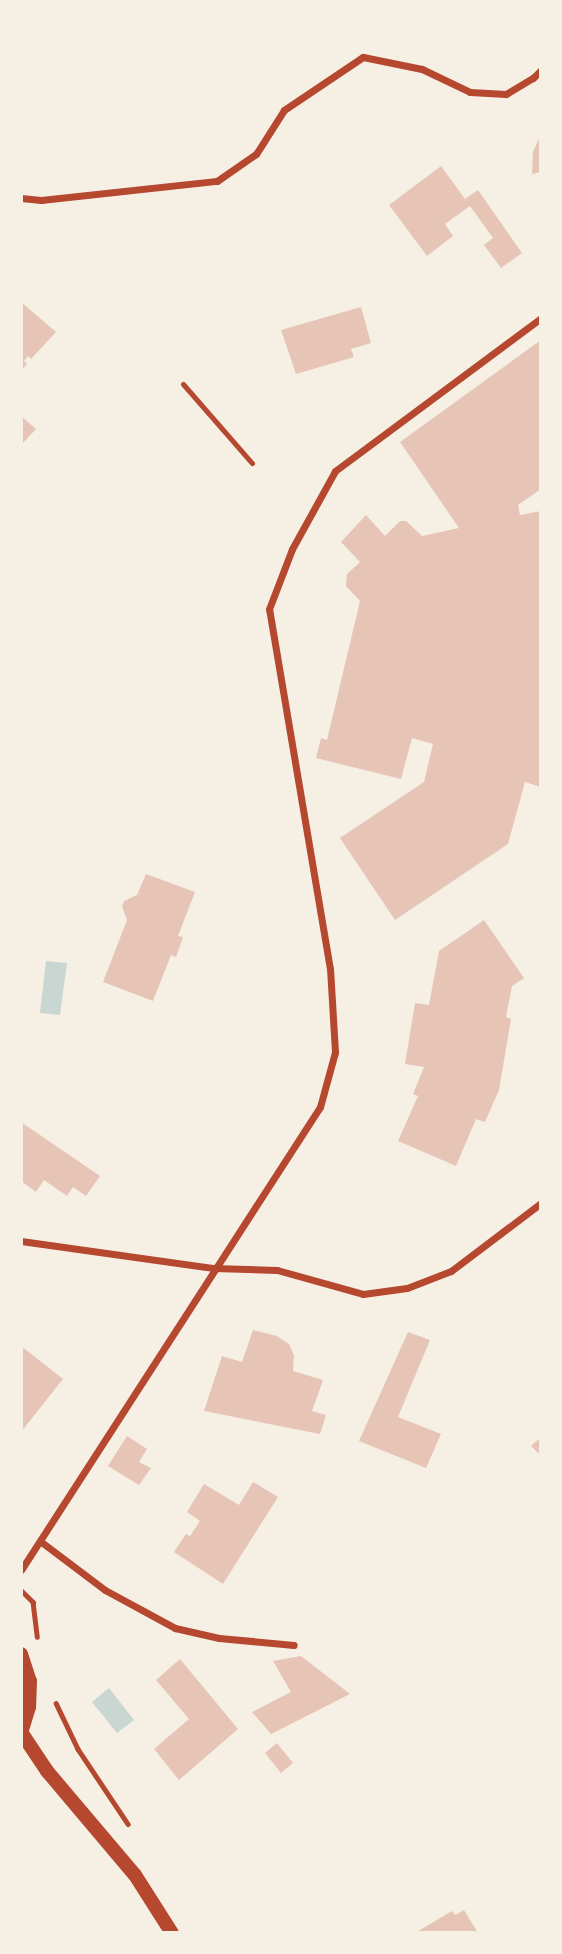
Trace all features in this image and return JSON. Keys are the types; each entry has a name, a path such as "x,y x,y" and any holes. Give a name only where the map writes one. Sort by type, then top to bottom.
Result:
{"main road":[{"path":"21,1654 30,1681 29,1707 21,1732 47,1771 135,1875 172,1933"}],"street":[{"path":"21,198 41,200 217,181 256,154 284,110 363,57 422,69 470,92 506,94 533,78 541,69"},
{"path":"21,1570 320,1107 335,1052 330,969 269,609 292,549 335,471 541,318"},
{"path":"21,1241 214,1268 277,1270 363,1294 407,1288 451,1270 541,1203"},
{"path":"40,1541 105,1590 175,1628 219,1638 294,1645"}],"lane":[{"path":"183,384 252,463"}],"path":[{"path":"21,1591 33,1602 38,1642"},
{"path":"51,1689 60,1716 78,1749 135,1835"}],"shaded area":[{"path":"46,961 67,963 60,1015 40,1013"},
{"path":"109,1688 134,1720 117,1733 92,1702"}],"building":[{"path":"541,134 541,172 532,174 533,152"},
{"path":"441,166 465,199 478,190 522,253 501,268 484,245 493,238 470,206 445,224 453,236 427,256 389,205"},
{"path":"21,302 56,332 31,359 28,356 24,361 27,364 21,371"},
{"path":"361,307 371,343 351,349 354,357 296,374 281,330"},
{"path":"541,340 541,489 518,505 520,515 541,511 541,787 525,782 508,844 395,920 340,838 424,782 433,744 412,738 401,779 316,758 321,738 327,740 360,601 346,586 347,574 360,562 341,542 366,515 385,536 400,521 406,521 422,536 459,528 400,442"},
{"path":"21,416 36,429 21,445"},
{"path":"146,874 195,892 178,936 183,937 176,957 171,955 153,1001 103,982 127,920 122,906 124,901 137,895"},
{"path":"484,920 524,978 512,986 506,1017 511,1019 499,1090 485,1122 476,1119 456,1166 398,1141 418,1096 413,1094 424,1067 405,1064 415,1003 429,1005 439,951"},
{"path":"21,1122 100,1176 86,1196 73,1187 67,1196 44,1180 36,1192 21,1181"},
{"path":"253,1330 277,1336 289,1344 294,1355 293,1371 323,1380 312,1411 326,1415 320,1434 204,1411 222,1356 242,1362"},
{"path":"408,1332 430,1340 398,1417 441,1434 426,1468 359,1441"},
{"path":"21,1346 63,1379 21,1432"},
{"path":"127,1436 147,1449 139,1462 151,1468 139,1485 108,1466"},
{"path":"541,1437 541,1456 531,1446"},
{"path":"253,1482 278,1497 223,1584 174,1552 186,1534 190,1536 200,1521 187,1512 204,1484 239,1505"},
{"path":"301,1656 350,1694 271,1734 252,1712 291,1692 273,1661"},
{"path":"180,1659 238,1729 179,1780 154,1749 189,1719 156,1680"},
{"path":"277,1743 293,1763 281,1773 265,1753"},
{"path":"464,1910 478,1933 415,1933 452,1911 455,1915"}]}
